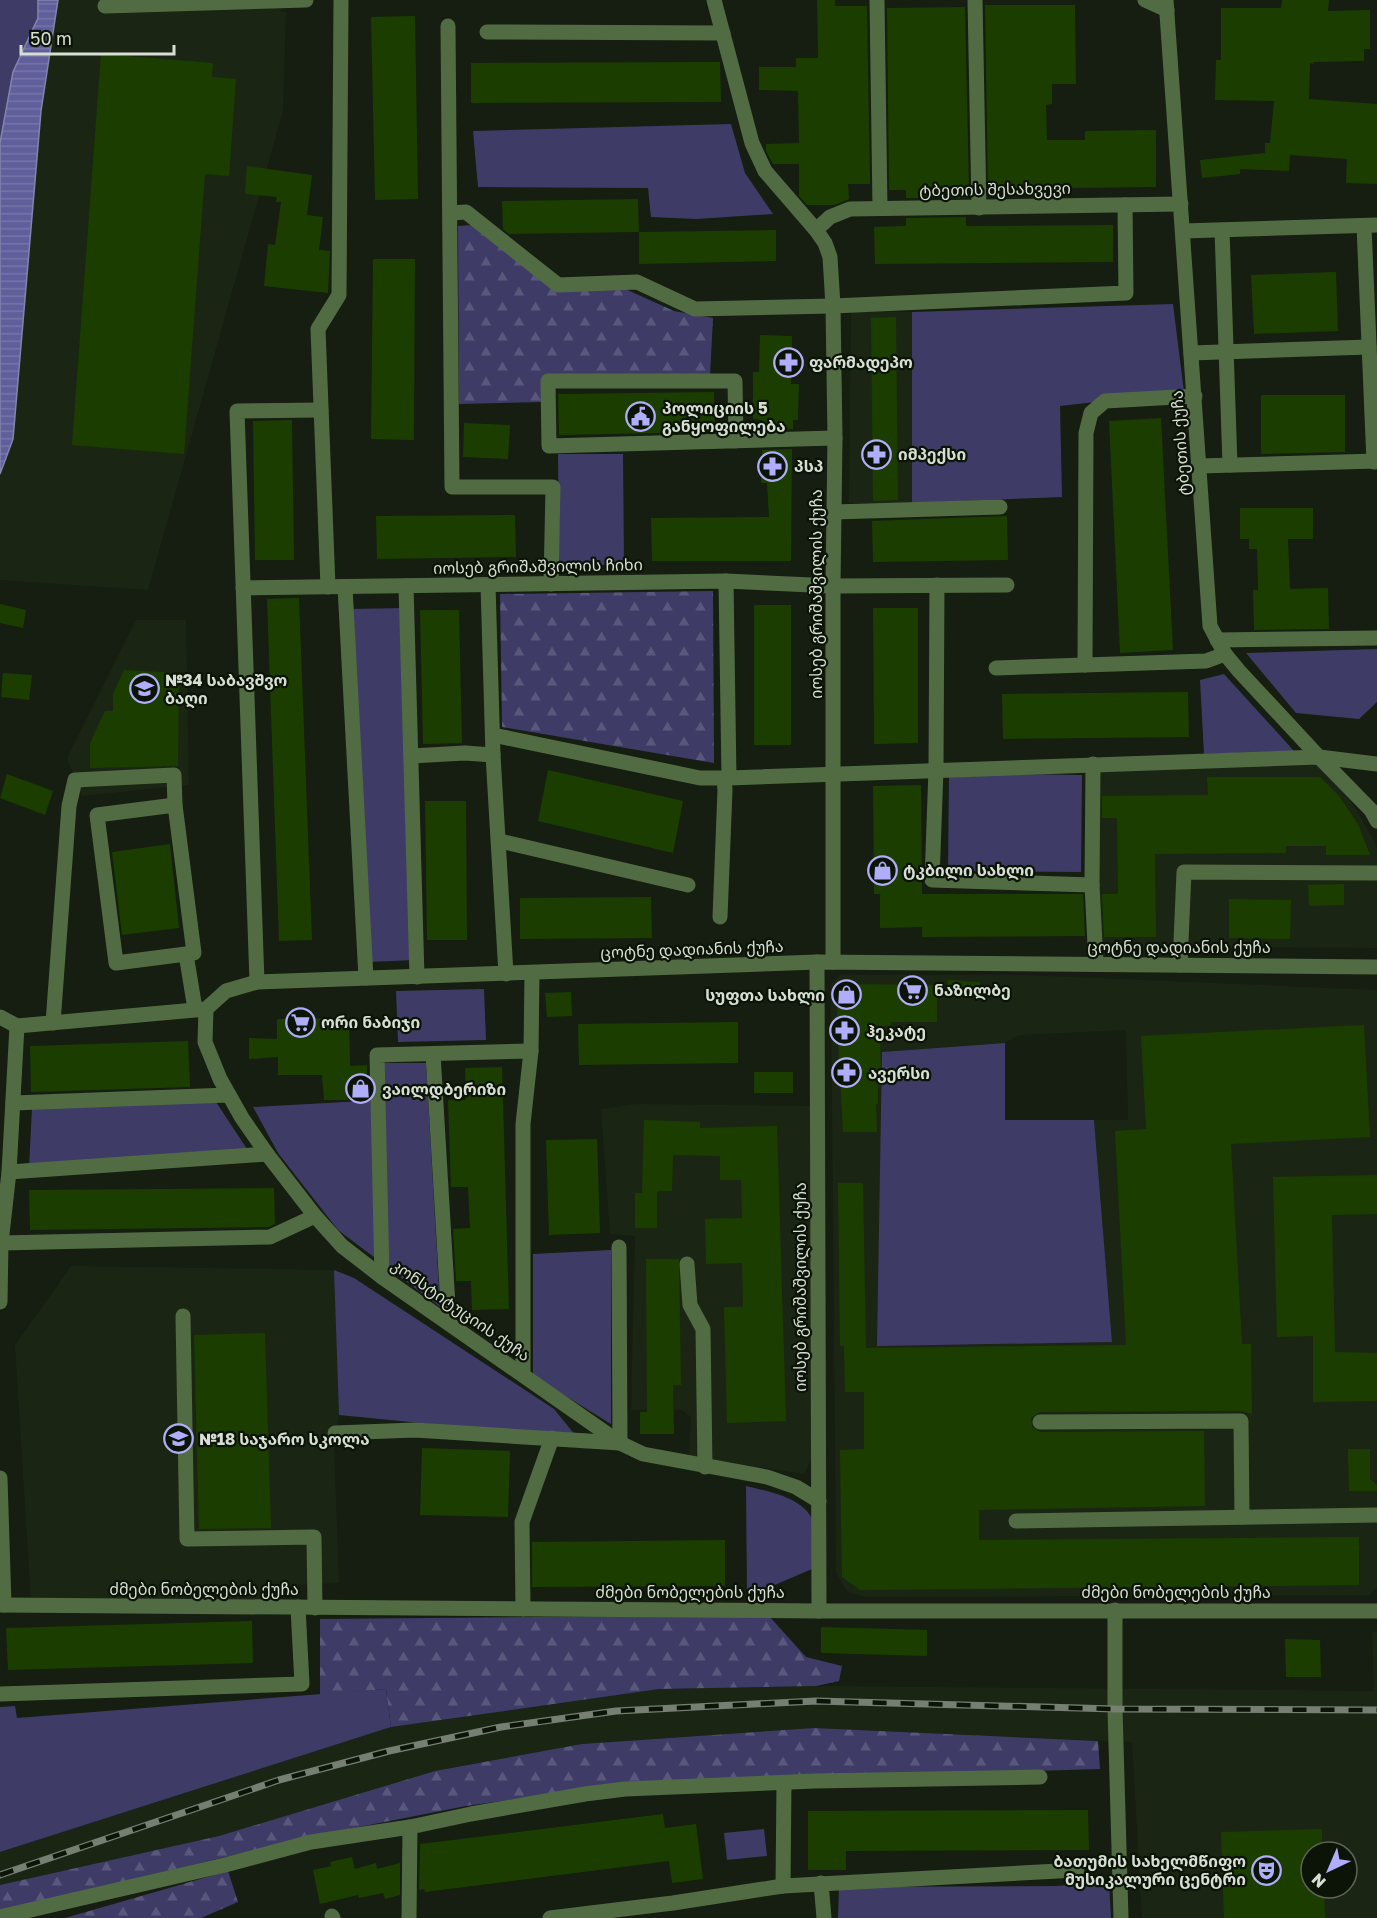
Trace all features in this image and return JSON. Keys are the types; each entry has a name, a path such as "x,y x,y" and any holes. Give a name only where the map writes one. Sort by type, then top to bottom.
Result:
{"street":[{"path":"105,6 304,0"},
{"path":"328,587 318,329 339,295 341,0"},
{"name":"იოსებ გრიშაშვილის ქუჩა","path":"714,0 752,143 765,171 816,230 825,243 830,257 835,438 833,962"},
{"path":"878,0 880,208"},
{"path":"975,0 979,208"},
{"path":"1145,0 1167,5"},
{"name":"ტბეთის ქუჩა","path":"1167,5 1210,626 1224,654 1371,810 1377,821"},
{"path":"448,26 452,487 553,487 552,584"},
{"path":"487,32 723,33"},
{"name":"ტბეთის შესახვევი","path":"816,230 830,217 850,209 1181,204"},
{"path":"450,213 466,212 558,285 637,282 695,309 833,306 1126,293 1125,205"},
{"path":"1183,231 1371,226 1369,346 1375,461 1199,466"},
{"path":"1222,230 1230,465"},
{"path":"1191,353 1369,346"},
{"path":"736,441 735,381 548,381 549,446 736,441 835,438"},
{"path":"1085,665 1086,433 1091,413 1105,401 1195,396"},
{"path":"257,982 237,411 321,410"},
{"path":"834,512 1000,507"},
{"path":"720,917 726,778 726,581"},
{"name":"იოსებ გრიშაშვილის ჩიხი","path":"243,588 726,581 833,585 1007,585"},
{"path":"488,585 493,735 506,974"},
{"path":"937,585 936,769 932,880 1092,885"},
{"path":"406,586 417,977"},
{"path":"345,587 366,978"},
{"path":"1217,639 1377,638"},
{"path":"996,668 1206,661 1224,654"},
{"path":"493,735 700,778 1319,757 1377,764"},
{"path":"411,756 465,753 494,755"},
{"path":"1093,764 1092,885 1096,964"},
{"path":"53,1023 69,806 75,780 174,775 175,805 194,953 116,963 97,815 175,805"},
{"path":"500,841 688,885"},
{"path":"1180,965 1184,872 1377,873"},
{"name":"კონსტიტუციის ქუჩა","path":"186,954 200,1009 205,1042 220,1079 242,1118 267,1154 315,1216 342,1246 382,1277 620,1443 643,1454 767,1477 796,1487 819,1502"},
{"name":"იოსებ გრიშაშვილის ქუჩა","path":"817,962 819,1611"},
{"name":"ცოტნე დადიანის ქუჩა","path":"200,1009 226,991 257,982 366,978 817,962 1377,967"},
{"path":"523,1374 523,1124 531,1051 532,973"},
{"path":"0,1017 17,1026 200,1009"},
{"path":"0,1302 1,1243 9,1172 17,1026"},
{"path":"382,1277 377,1055 531,1051"},
{"path":"433,1054 449,1323"},
{"path":"13,1103 229,1095"},
{"path":"9,1172 267,1154"},
{"path":"1,1243 270,1237 315,1216"},
{"path":"335,1433 415,1430 620,1443 619,1247"},
{"path":"687,1264 690,1305 703,1329 705,1467"},
{"path":"183,1316 187,1539 314,1537 315,1608"},
{"path":"1040,1422 1241,1421 1242,1517"},
{"path":"523,1609 522,1522 552,1438"},
{"path":"0,1478 2,1605"},
{"path":"1016,1521 1377,1515"},
{"name":"ძმები ნობელების ქუჩა","path":"2,1605 819,1611 1377,1611"},
{"path":"0,1694 302,1684 298,1607"},
{"path":"1115,1610 1115,1708 1121,1918"},
{"path":"0,1917 225,1865 311,1842 410,1827 585,1794 625,1789 784,1783 1040,1777"},
{"path":"783,1886 784,1783"},
{"path":"409,1918 410,1827"},
{"path":"550,1918 674,1911 783,1886 1077,1870"},
{"path":"821,1883 824,1918"}],"shaded area":[{"path":"38,0 58,0 41,111 13,439 0,474 0,143 13,72 38,18"},
{"path":"58,0 281,0 281,12 286,12 283,111 148,590 0,580 0,474 13,439 41,111"},
{"path":"851,311 912,312 912,503 849,503"},
{"name":"№34 საბავშვო ბაღი","path":"136,620 186,620 189,785 82,796 67,758"},
{"path":"1313,761 1351,801 1375,842 1377,851 1377,948 1099,947 1096,766"},
{"path":"840,975 1024,975 1377,990 1377,1588 1369,1595 865,1597 848,1592 836,1573 831,983","holes":["1126,1030 1128,1120 1094,1120 1112,1341 882,1052 1005,1043 1019,1035"]},
{"path":"637,1104 812,1106 814,1455 804,1474 689,1456 691,1417 682,1410 631,1410 635,1236 610,1234 601,1109"},
{"name":"№18 საჯარო სკოლა","path":"71,1266 334,1270 339,1415 334,1445 339,1583 279,1586 275,1603 31,1603 15,1345"},
{"path":"1372,1632 1377,1632 1377,1918 1142,1918 1132,1742 815,1728 582,1744 435,1771 219,1836 0,1885 0,1852 391,1727 659,1689 816,1686 1374,1691"}],"green space":[{"path":"0,0 38,0 38,18 13,72 0,143"},
{"path":"731,124 745,173 773,214 696,219 651,217 648,188 478,187 473,131"},
{"path":"472,225 553,290 623,288 674,311 713,318 710,375 545,375 545,402 459,404 458,226"},
{"path":"1173,304 1184,392 1060,406 1062,497 912,503 912,312"},
{"path":"558,454 623,454 624,565 559,565"},
{"path":"713,591 714,763 502,727 500,594"},
{"path":"405,608 414,960 369,962 350,609"},
{"path":"1377,649 1377,702 1359,719 1296,713 1246,653"},
{"path":"1224,674 1294,751 1204,754 1200,680"},
{"path":"949,773 1082,775 1081,872 948,871"},
{"path":"484,989 486,1040 398,1042 396,991"},
{"path":"1005,1043 1005,1120 1094,1120 1112,1342 877,1346 882,1052"},
{"path":"382,1063 426,1063 440,1307 338,1230 278,1153 253,1107 381,1100"},
{"path":"216,1102 249,1152 29,1167 32,1108"},
{"path":"611,1250 611,1424 533,1376 533,1254"},
{"path":"334,1270 354,1278 554,1409 576,1436 562,1437 339,1415"},
{"path":"746,1486 777,1494 797,1503 811,1517 815,1527 812,1569 747,1597"},
{"path":"768,1615 806,1657 842,1666 839,1681 816,1686 659,1689 391,1727 386,1689 320,1695 320,1619"},
{"path":"386,1689 391,1727 0,1852 0,1707 15,1706 17,1718"},
{"path":"814,1728 1098,1741 1100,1769 626,1783 466,1806 313,1836 0,1911 0,1885 219,1836 435,1771 582,1744"},
{"path":"764,1829 767,1856 727,1860 724,1833"},
{"path":"228,1871 238,1902 201,1918 65,1918"},
{"path":"1109,1882 1111,1918 838,1918 839,1887 1055,1886"}],"building":[{"path":"817,0 835,0 835,6 867,6 870,184 848,184 849,199 835,205 807,205 799,196 799,164 773,164 766,151 766,144 799,143 798,91 759,90 759,67 796,67 796,58 818,58"},
{"path":"1282,0 1329,0 1328,11 1370,10 1370,49 1364,49 1364,61 1310,63 1309,99 1377,104 1377,184 1346,183 1347,159 1290,155 1289,171 1240,169 1240,174 1202,178 1200,160 1265,153 1265,143 1270,143 1274,101 1215,100 1216,60 1221,60 1221,8 1281,8"},
{"path":"985,5 1075,5 1076,84 1052,84 1052,104 1046,105 1047,140 1085,140 1085,131 1156,130 1156,187 1069,188 1067,196 1045,189 988,190"},
{"path":"965,7 969,190 966,190 966,198 906,198 906,190 889,190 887,8"},
{"path":"415,16 418,199 375,200 371,17"},
{"path":"101,54 213,63 212,77 236,79 229,176 205,174 184,454 72,445"},
{"path":"720,62 721,102 471,103 471,63"},
{"path":"247,166 312,175 307,215 323,217 319,250 330,251 328,293 264,286 268,244 275,245 281,202 276,202 277,197 245,194"},
{"path":"638,199 639,232 509,234 503,229 502,201"},
{"path":"966,217 966,226 1113,225 1113,262 875,264 874,227 906,226 906,218"},
{"path":"776,230 776,261 639,264 639,232"},
{"path":"373,259 415,259 414,440 371,439"},
{"path":"1336,272 1338,331 1254,334 1251,275"},
{"path":"896,317 898,500 873,501 871,318"},
{"path":"760,335 792,336 791,384 799,384 798,420 793,420 793,429 762,430 762,420 753,419 753,372 759,372"},
{"path":"714,392 715,432 559,435 558,394"},
{"path":"1261,395 1345,395 1345,452 1261,454"},
{"path":"1161,418 1173,650 1120,653 1109,421"},
{"path":"292,420 294,560 255,560 253,421"},
{"path":"464,423 510,425 508,459 463,457"},
{"path":"792,449 791,561 652,561 651,518 769,517 767,483 761,483 762,450"},
{"path":"1240,508 1313,508 1313,539 1288,539 1290,589 1328,588 1329,629 1254,630 1253,590 1258,590 1257,549 1249,549 1249,539 1240,539"},
{"path":"515,515 516,557 377,559 376,516"},
{"path":"1007,516 1008,560 873,562 872,521"},
{"path":"299,598 312,940 279,941 267,599"},
{"path":"0,604 26,610 23,628 0,623"},
{"path":"754,605 791,605 791,745 754,745"},
{"path":"873,608 918,608 918,743 874,744"},
{"path":"420,610 459,610 462,743 423,744"},
{"path":"124,670 179,673 178,766 90,768 90,743 105,711 113,711 113,694"},
{"path":"3,673 32,675 29,700 1,697"},
{"path":"1188,692 1189,737 1003,739 1002,694"},
{"path":"548,770 683,801 673,853 538,821"},
{"path":"7,774 53,791 45,815 0,798"},
{"path":"1207,777 1320,777 1339,796 1358,824 1370,855 1326,855 1326,846 1286,846 1286,853 1155,854 1156,937 1104,937 1102,894 1118,894 1117,818 1102,818 1102,796 1208,795"},
{"path":"921,785 922,894 1083,894 1085,936 922,937 922,927 880,928 880,894 874,894 873,786"},
{"path":"425,801 466,801 467,940 427,940"},
{"path":"170,844 179,928 122,935 112,852"},
{"path":"1344,884 1344,905 1309,906 1308,885"},
{"path":"651,897 652,938 520,939 520,898"},
{"path":"1229,899 1291,900 1290,939 1229,938"},
{"path":"948,980 980,982 979,998 947,997"},
{"path":"838,984 937,985 937,1022 891,1022 891,1026 880,1026 881,1086 878,1086 878,1104 876,1104 877,1132 843,1132 837,1021"},
{"path":"571,992 572,1016 547,1017 545,993"},
{"path":"349,1018 350,1066 367,1065 367,1095 347,1096 348,1100 324,1100 322,1075 278,1075 278,1057 249,1059 249,1038 277,1039 277,1019"},
{"path":"738,1022 738,1063 579,1065 578,1024"},
{"path":"1364,1025 1370,1137 1231,1144 1242,1344 1251,1344 1252,1414 1241,1411 1040,1412 1031,1418 1032,1427 1040,1432 1204,1431 1205,1506 979,1510 979,1540 1359,1537 1359,1585 860,1590 842,1577 840,1450 864,1449 864,1392 845,1392 844,1346 840,1346 838,1183 863,1183 866,1348 1126,1345 1115,1131 1146,1129 1141,1036"},
{"path":"188,1041 190,1087 31,1092 30,1046"},
{"path":"502,1067 509,1309 472,1310 471,1281 456,1281 453,1229 470,1228 468,1187 451,1187 448,1100 466,1100 465,1068"},
{"path":"754,1072 793,1072 793,1093 754,1093"},
{"path":"644,1120 700,1122 700,1128 777,1126 786,1421 727,1423 724,1307 743,1307 742,1263 706,1264 705,1219 742,1218 741,1180 720,1180 720,1156 673,1155 672,1191 657,1191 657,1228 635,1228 635,1193 642,1193"},
{"path":"597,1139 600,1233 549,1235 546,1140"},
{"path":"1377,1175 1377,1214 1332,1215 1335,1352 1377,1353 1377,1401 1313,1402 1313,1336 1277,1337 1273,1177"},
{"path":"274,1188 275,1224 268,1227 30,1230 29,1190"},
{"path":"646,1259 679,1259 681,1385 673,1385 674,1434 640,1434 640,1412 647,1412"},
{"path":"265,1333 271,1528 199,1529 194,1335"},
{"path":"422,1448 510,1451 508,1517 420,1515"},
{"path":"1348,1449 1370,1449 1370,1479 1377,1485 1377,1491 1349,1491"},
{"path":"725,1540 725,1586 532,1587 532,1542"},
{"path":"252,1621 253,1663 8,1670 6,1628"},
{"path":"821,1627 927,1630 927,1656 821,1653"},
{"path":"1285,1639 1320,1640 1321,1677 1286,1677"},
{"path":"1088,1810 1089,1850 846,1851 846,1870 808,1870 808,1811"},
{"path":"663,1814 665,1828 696,1824 703,1879 672,1883 669,1861 425,1892 424,1889 419,1890 420,1844"},
{"name":"ბათუმის სახელმწიფო მუსიკალური ცენტრი","path":"1322,1829 1322,1840 1299,1840 1299,1900 1324,1900 1325,1918 1224,1918 1221,1832"},
{"path":"352,1857 355,1869 376,1863 377,1869 400,1863 400,1895 385,1899 383,1893 359,1898 358,1895 320,1904 313,1870 331,1866 330,1862"}],"railway":[{"path":"0,1875 279,1780 389,1751 501,1727 616,1711 816,1701 1115,1709 1377,1710"}],"place":[{"name":"ფარმადეპო","path":"788,362"},
{"name":"პოლიციის 5 განყოფილება","path":"641,417"},
{"name":"იმპექსი","path":"877,454"},
{"name":"პსპ","path":"773,466"},
{"name":"№34 საბავშვო ბაღი","path":"144,689"},
{"name":"ტკბილი სახლი","path":"882,870"},
{"name":"ნაზილბე","path":"913,990"},
{"name":"სუფთა სახლი","path":"846,995"},
{"name":"ორი ნაბიჯი","path":"300,1022"},
{"name":"ჰეკატე","path":"845,1031"},
{"name":"ავერსი","path":"847,1073"},
{"name":"ვაილდბერიზი","path":"361,1089"},
{"name":"№18 საჯარო სკოლა","path":"178,1439"},
{"name":"ბათუმის სახელმწიფო მუსიკალური ცენტრი","path":"1267,1870"}]}
